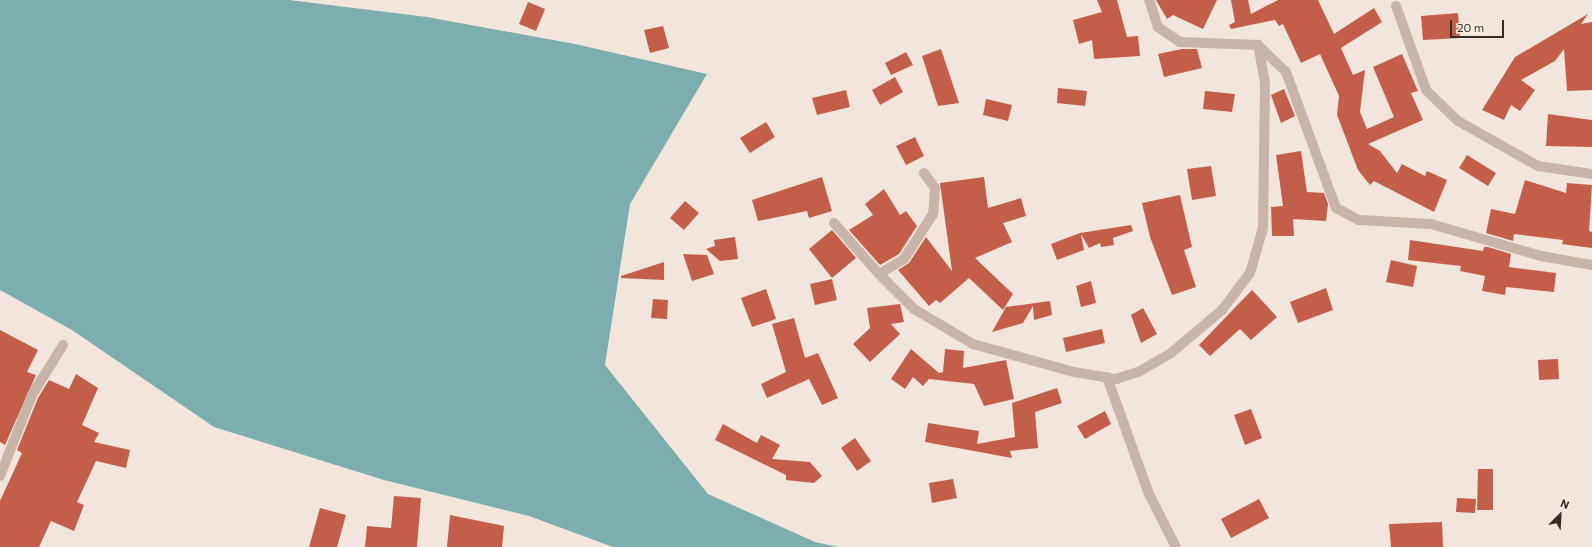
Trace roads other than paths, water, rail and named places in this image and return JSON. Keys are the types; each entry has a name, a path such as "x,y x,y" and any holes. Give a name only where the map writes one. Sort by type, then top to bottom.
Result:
{"street":[{"path":"1149,0 1158,27 1180,42 1258,45 1286,72 1336,208 1359,220 1431,224 1541,256 1592,264"},
{"path":"1396,6 1426,90 1458,121 1538,166 1592,174"},
{"path":"834,223 879,274 914,309 973,344 1026,361 1116,379 1140,371 1171,353 1222,310 1250,273 1263,228 1265,191 1265,83 1258,45"},
{"path":"879,274 904,259 933,214 935,188 924,173"},
{"path":"0,476 32,395 63,344"},
{"path":"1107,377 1149,494 1176,547"}],"water":[{"path":"0,0 289,0 427,17 575,44 707,74 630,204 605,365 708,494 815,542 838,547 613,547 529,516 384,480 214,427 72,330 0,290"}]}
